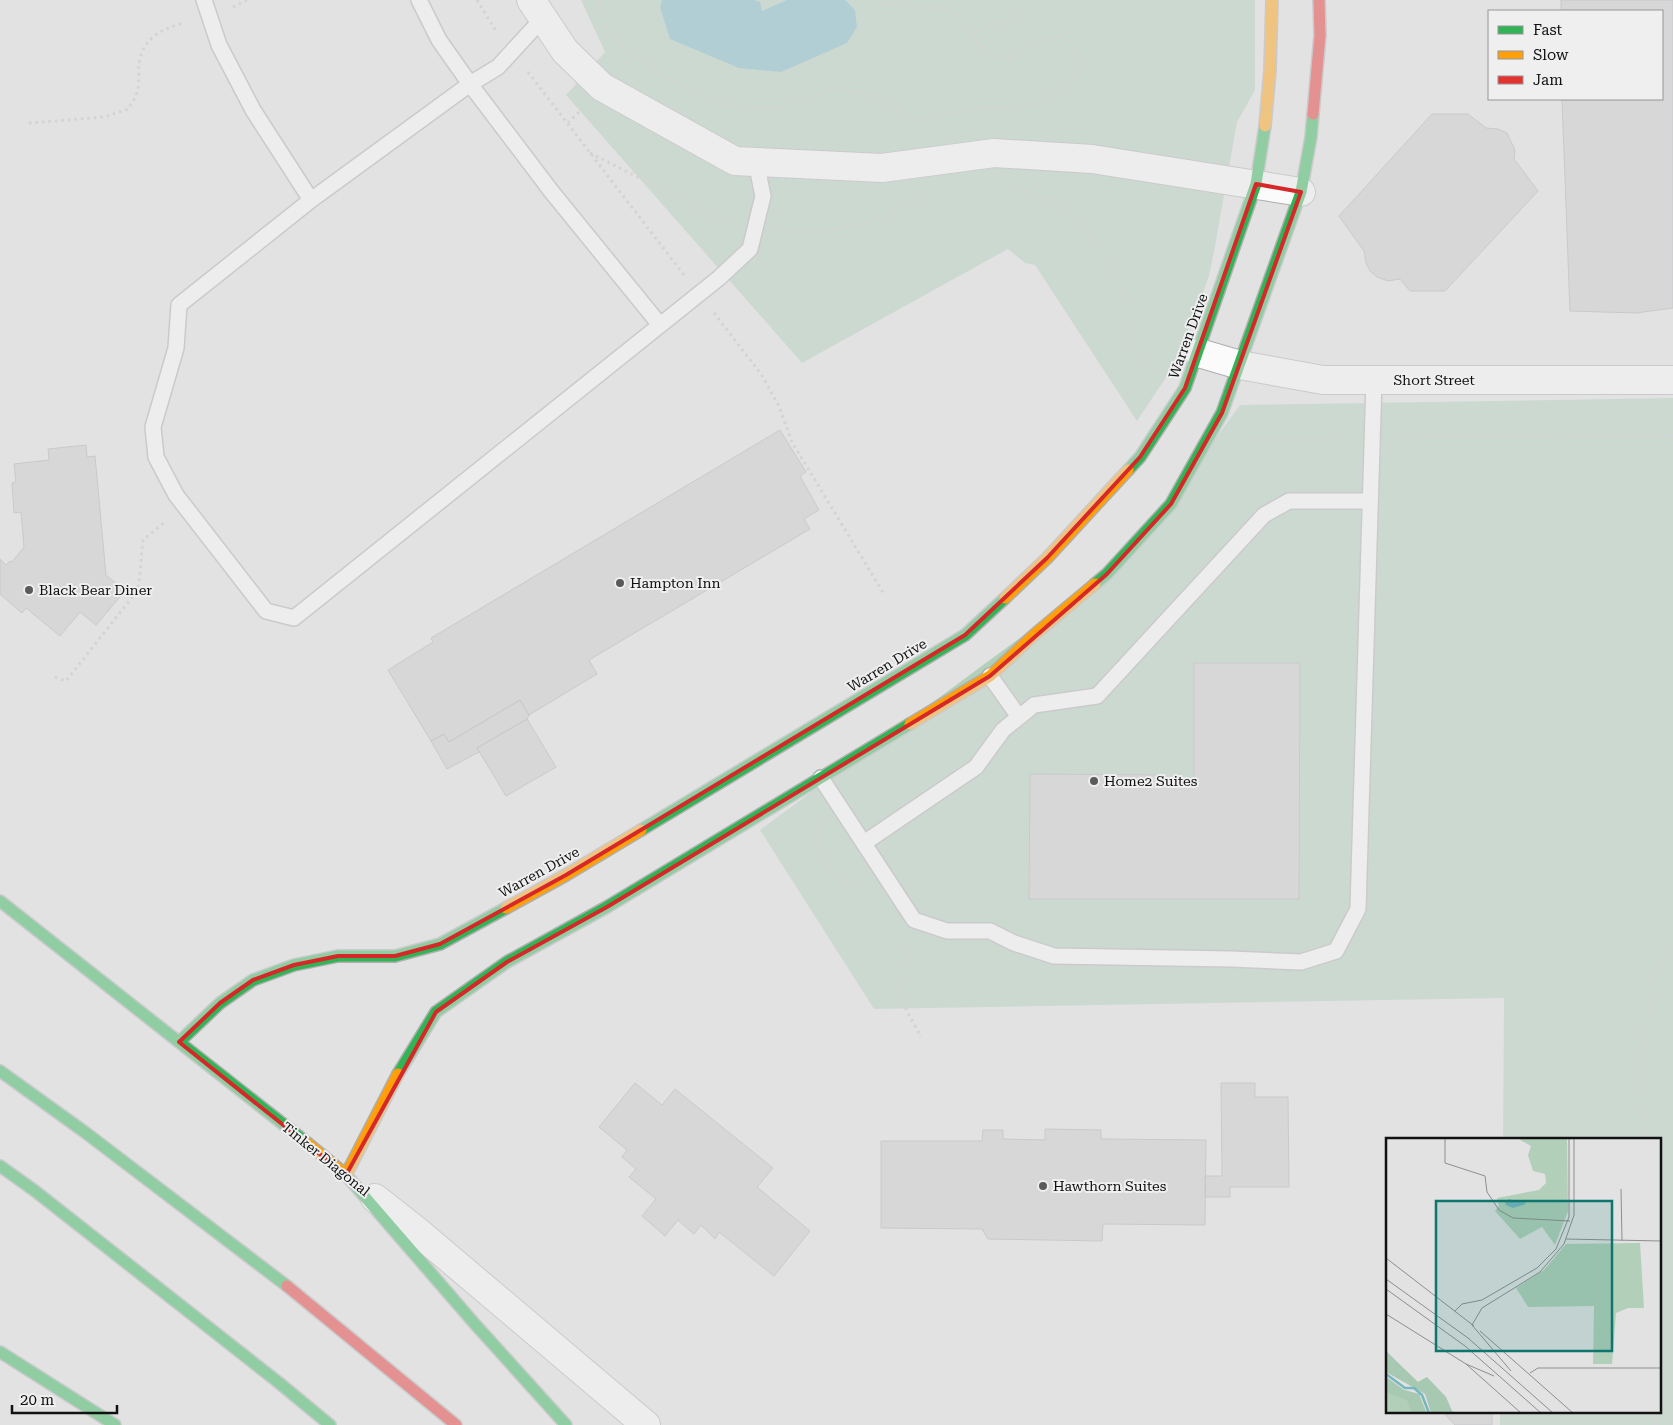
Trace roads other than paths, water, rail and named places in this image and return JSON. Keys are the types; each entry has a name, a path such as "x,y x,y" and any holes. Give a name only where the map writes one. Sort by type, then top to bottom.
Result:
{"main road":[{"name":"Warren Drive","path":"179,1042 220,1003 253,980 294,965 338,956 395,956 440,944 566,875 965,635 1047,558 1140,457 1185,388 1256,184 1262,153 1271,64 1272,0"},
{"path":"566,1425 474,1323 346,1175 404,1065 436,1012 507,962 607,907 990,676 1034,635 1108,574 1170,504 1222,413 1300,192 1310,137 1320,35 1319,0"},
{"name":"Tinker Diagonal","path":"0,900 346,1175"},
{"path":"0,1071 86,1133 306,1301 456,1425"},
{"path":"0,1166 35,1191 330,1425"},
{"path":"0,1352 115,1425"}],"street":[{"path":"537,9 565,51 602,88 735,160 882,168 994,153 1092,159 1300,192"},
{"name":"Short Street","path":"1198,353 1240,365 1323,380 1673,380"},
{"name":"Tinker Diagonal","path":"346,1175 418,1232 646,1425"}],"lane":[{"path":"204,0 219,45 253,110 311,200"},
{"path":"419,0 440,40 470,84 552,191 660,325"},
{"path":"537,9 498,67 470,84 311,200 179,306 176,348 153,427 156,457 176,495 266,611 294,618 719,278 750,249 763,196 756,162"},
{"path":"821,778 914,920 947,931 990,931 1014,943 1054,956 1302,962 1336,951 1358,909 1374,380"},
{"path":"864,844 976,768 1003,730 1034,705 1096,696 1264,515 1289,501 1370,501"},
{"path":"990,676 1019,717"}],"water":[{"path":"662,0 754,0 760,2 762,11 787,0 845,0 855,10 857,27 847,43 781,72 739,68 670,39 660,7"}],"place":[{"name":"Hampton Inn","path":"620,583"},
{"name":"Black Bear Diner","path":"29,590"},
{"name":"Home2 Suites","path":"1094,781"},
{"name":"Hawthorn Suites","path":"1043,1186"}]}
